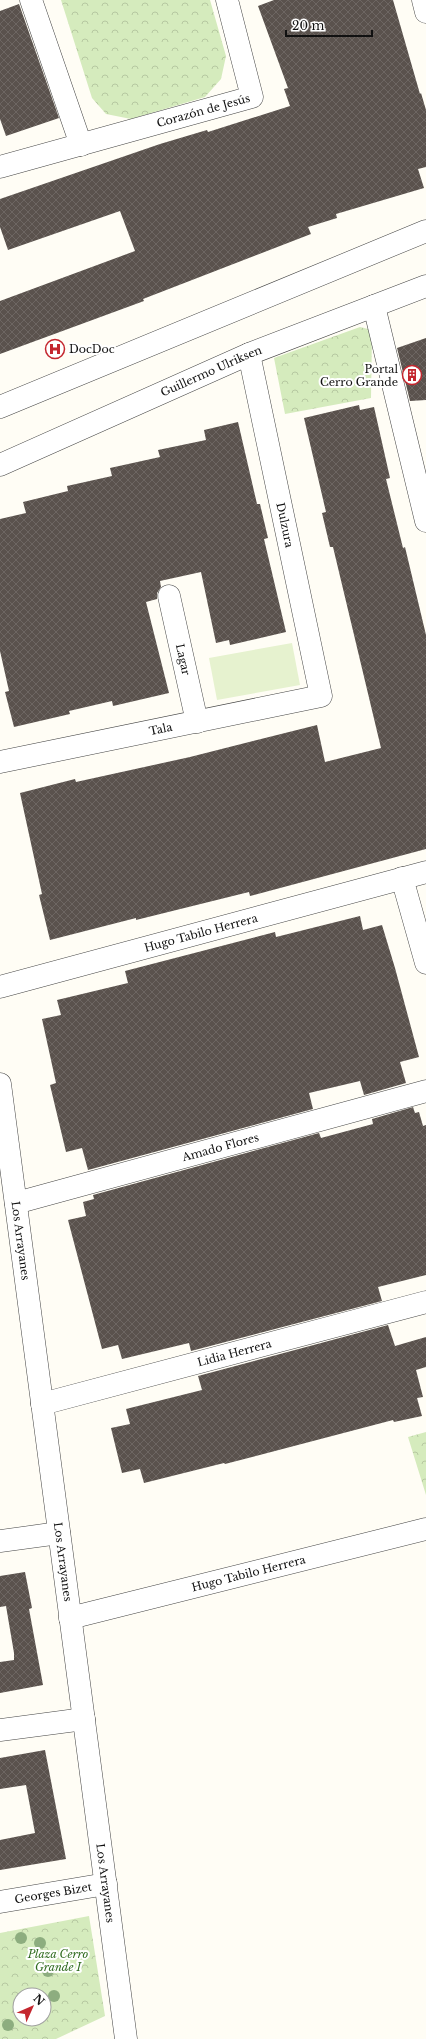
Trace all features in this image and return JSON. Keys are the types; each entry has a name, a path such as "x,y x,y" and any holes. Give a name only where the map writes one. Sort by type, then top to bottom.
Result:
{"street":[{"path":"31,0 81,145"},
{"name":"Corazón de Jesús","path":"0,167 252,97 226,0"},
{"path":"423,0 426,12"},
{"path":"0,407 426,231"},
{"name":"Guillermo Ulriksen","path":"0,465 249,354 426,286"},
{"path":"374,306 426,521"},
{"name":"Dulzura","path":"249,354 321,696"},
{"name":"Lagar","path":"169,596 197,722"},
{"name":"Tala","path":"0,762 321,696"},
{"name":"Hugo Tabilo Herrera","path":"0,987 426,872"},
{"path":"402,878 426,963"},
{"name":"Los Arrayanes","path":"0,1084 6,1172 16,1203 126,2039"},
{"name":"Amado Flores","path":"16,1203 426,1091"},
{"name":"Lidia Herrera","path":"42,1404 426,1302"},
{"name":"Hugo Tabilo Herrera","path":"70,1618 426,1529"},
{"path":"0,1541 59,1533"},
{"path":"0,1730 84,1719"},
{"name":"Georges Bizet","path":"0,1902 106,1884"}],"green space":[{"path":"61,0 210,0 226,56 221,79 205,97 131,119 106,114 92,98"},
{"path":"360,327 368,329 372,333 371,398 285,414 274,358"},
{"path":"292,643 300,685 217,700 209,658"},
{"path":"426,1432 426,1495 408,1437"},
{"name":"Plaza Cerro Grande I","path":"89,1916 105,2016 56,2039 0,2039 0,1933"}],"building":[{"path":"274,0 393,0 426,110 426,167 418,169 424,188 336,214 337,218 308,227 311,234 143,299 144,301 0,354 0,301 135,251 120,211 8,250 0,227 0,199 160,144 207,130 208,132 290,106 284,89 288,88 258,6"},
{"path":"19,4 59,118 6,136 0,119 0,11"},
{"name":"Portal Cerro Grande","path":"426,338 426,400 410,401 397,348"},
{"path":"359,405 360,410 374,407 390,478 386,479 403,548 405,547 426,635 426,849 250,896 249,892 136,920 136,918 50,940 39,895 42,894 20,793 75,779 76,782 190,757 317,725 325,762 381,748 333,547 330,547 322,513 326,512 304,418"},
{"path":"238,422 257,504 260,504 268,538 264,539 286,632 230,645 229,640 216,643 201,572 160,581 161,587 157,593 157,599 146,602 169,693 113,706 112,701 69,711 70,714 14,727 5,692 9,691 0,651 0,519 26,513 23,502 68,491 67,486 112,476 110,468 160,457 158,450 206,440 204,430"},
{"path":"360,916 363,930 382,925 395,968 419,1057 400,1062 406,1083 364,1095 360,1081 309,1093 313,1109 88,1170 82,1148 66,1152 50,1085 56,1083 42,1019 61,1015 57,1000 128,983 125,971 275,932 276,937"},
{"path":"413,1107 415,1113 419,1112 423,1126 426,1125 426,1275 378,1287 382,1301 191,1351 189,1343 122,1359 118,1345 102,1349 68,1220 86,1216 83,1202 94,1199 93,1195 319,1133 321,1138 373,1124 372,1119"},
{"path":"388,1325 395,1346 426,1337 426,1367 416,1370 423,1397 417,1398 422,1416 394,1422 393,1420 225,1464 224,1463 144,1483 140,1469 122,1473 111,1428 130,1424 126,1409 202,1390 198,1376"},
{"path":"25,1572 32,1608 29,1609 43,1685 0,1693 0,1662 14,1660 14,1653 6,1606 0,1607 0,1576"},
{"path":"45,1750 66,1859 0,1870 0,1840 35,1833 26,1785 0,1789 0,1758"}],"place":[{"name":"DocDoc","path":"55,349"},
{"name":"Portal Cerro Grande","path":"412,375"}]}
